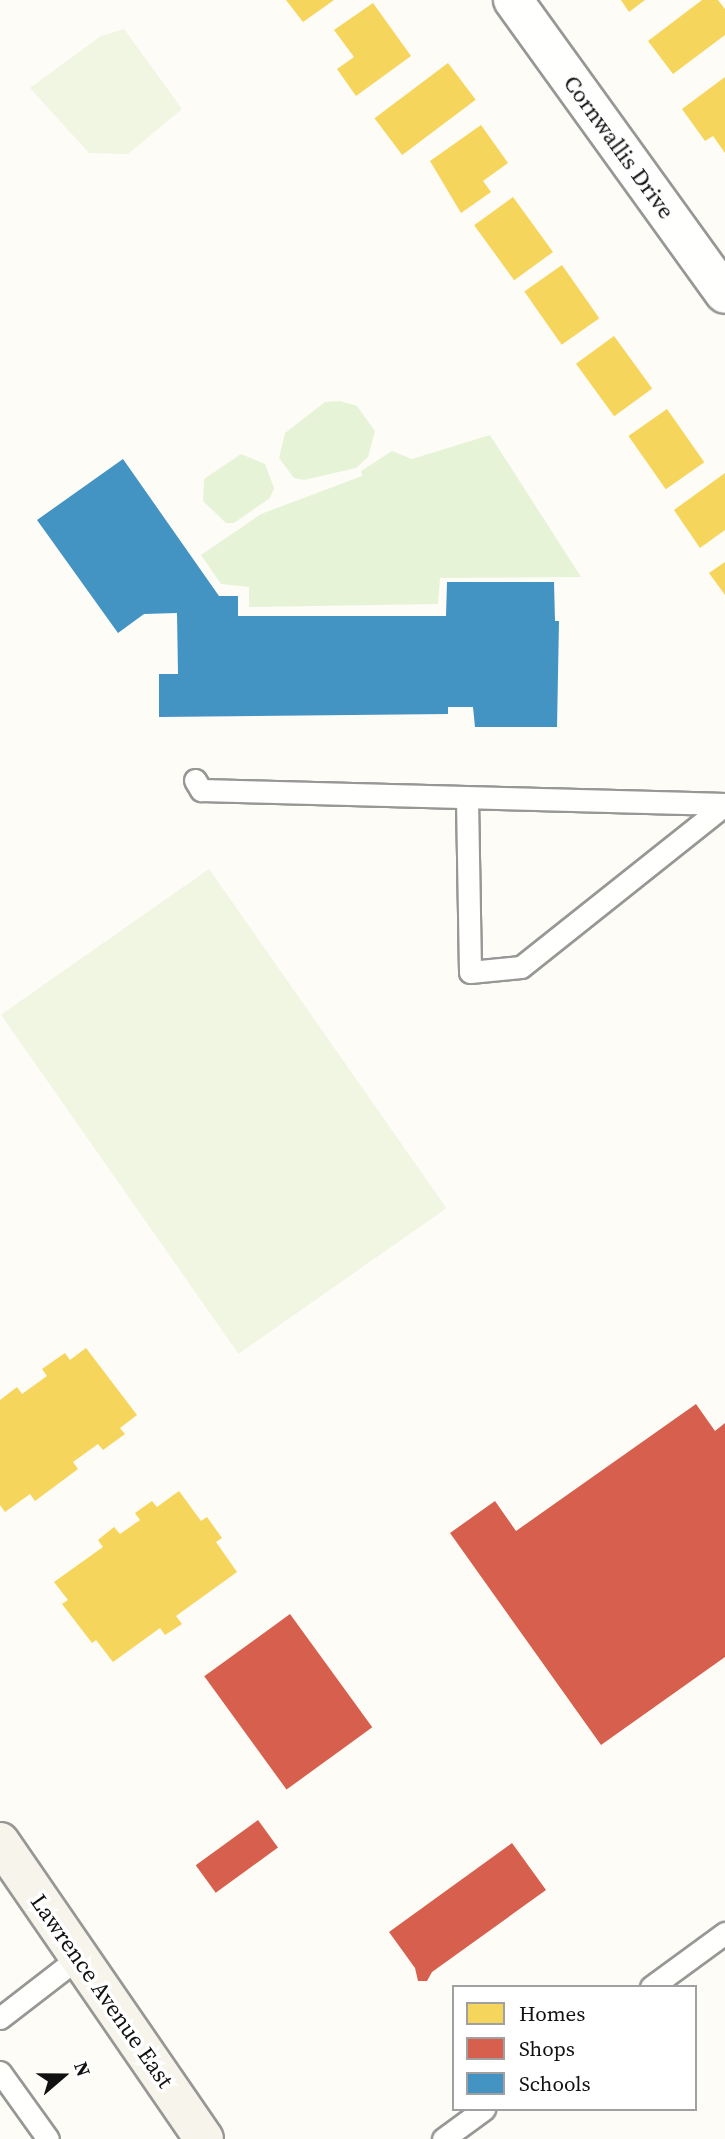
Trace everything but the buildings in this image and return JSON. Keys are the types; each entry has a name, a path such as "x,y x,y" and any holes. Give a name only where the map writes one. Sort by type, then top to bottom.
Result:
{"main road":[{"name":"Lawrence Avenue East","path":"0,1842 204,2139"}],"street":[{"name":"Cornwallis Drive","path":"513,0 725,294"}],"lane":[{"path":"195,780 201,790 725,805"},
{"path":"467,799 470,972 521,967 725,805"},
{"path":"655,1985 725,1933"},
{"path":"0,2018 79,1957"},
{"path":"0,2072 48,2139"},
{"path":"443,2139 481,2111"}],"green space":[{"path":"124,29 182,109 128,154 89,153 30,88 101,36"},
{"path":"340,401 357,406 375,431 368,457 356,468 304,480 294,478 279,458 285,433 325,402"},
{"path":"490,435 581,577 440,578 438,604 249,607 249,587 221,584 201,555 261,514 362,476 361,471 392,451 412,459"},
{"path":"241,454 265,464 274,488 270,498 234,523 226,523 203,501 204,479"},
{"path":"209,869 446,1208 238,1354 1,1015"}]}
